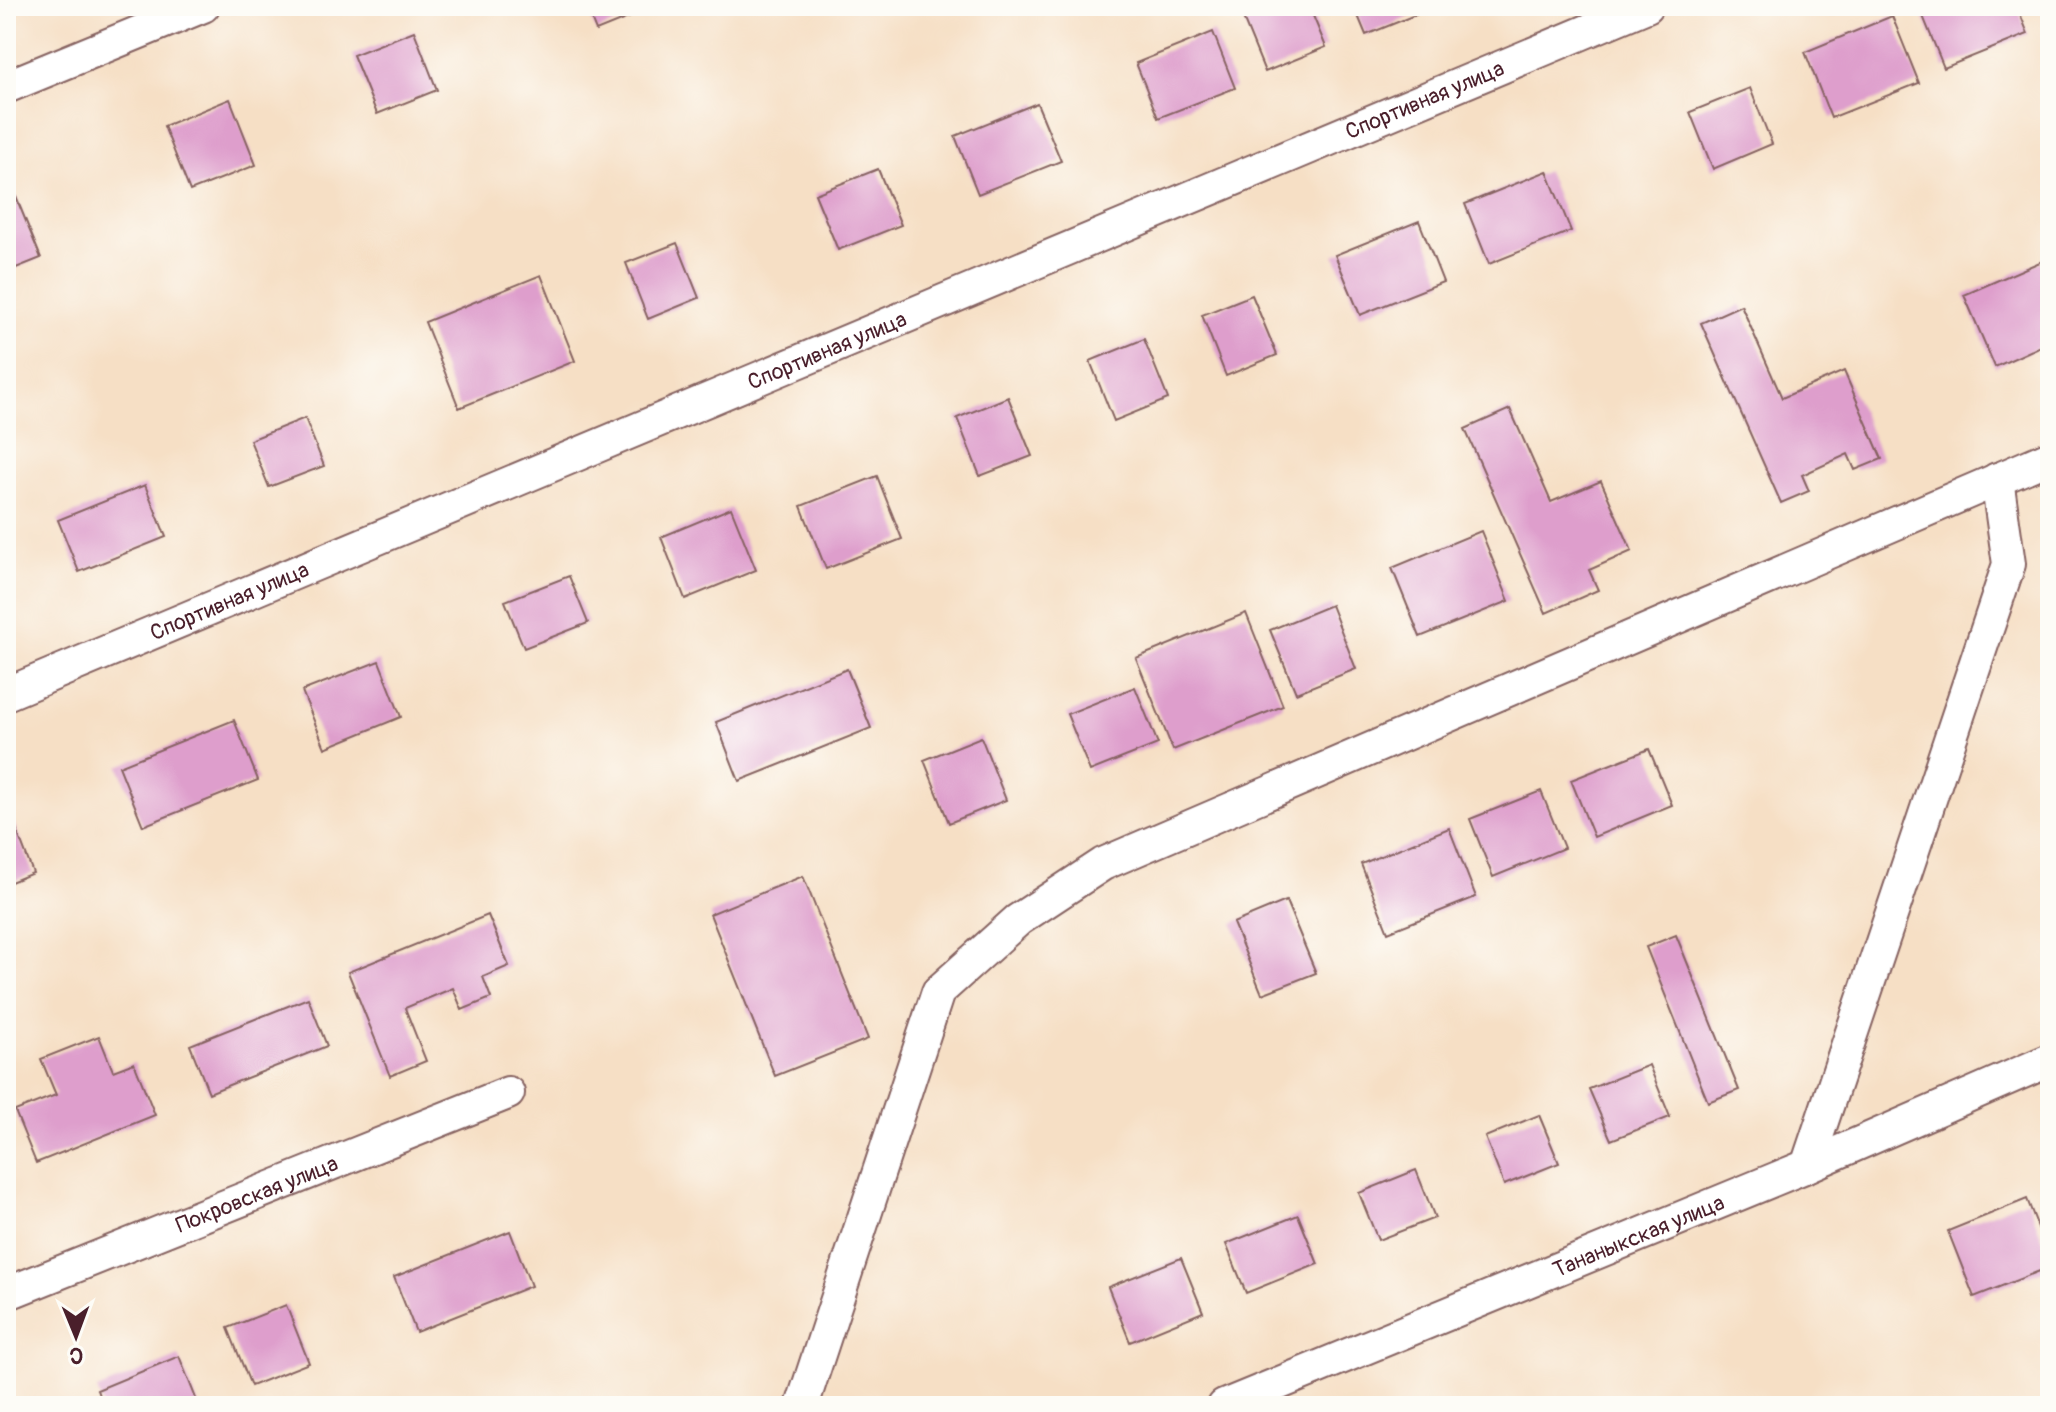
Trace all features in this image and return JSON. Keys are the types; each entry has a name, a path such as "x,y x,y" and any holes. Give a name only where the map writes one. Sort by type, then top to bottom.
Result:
{"street":[{"path":"6,87 203,6"},
{"name":"Спортивная улица","path":"6,694 1647,6"},
{"path":"802,1406 938,992 1018,920 1103,864 2050,457"},
{"path":"1807,1166 2009,564 1997,479"},
{"name":"Тананыкская улица","path":"1224,1406 1807,1166 2050,1060"},
{"name":"Покровская улица","path":"6,1294 508,1093"}],"building":[{"path":"586,6 648,6 650,9 596,31"},
{"path":"1238,6 1309,6 1326,47 1265,72"},
{"path":"1354,6 1437,6 1366,35"},
{"path":"1919,6 2017,6 2028,34 1944,68"},
{"path":"1892,16 1919,83 1831,118 1805,52"},
{"path":"414,31 437,90 377,114 353,55"},
{"path":"1213,32 1235,88 1158,118 1136,63"},
{"path":"1750,88 1772,144 1713,169 1690,112"},
{"path":"230,99 256,165 190,191 164,126"},
{"path":"1037,103 1061,161 978,194 955,136"},
{"path":"878,169 901,225 838,250 815,194"},
{"path":"1547,171 1571,231 1489,264 1465,204"},
{"path":"16,197 41,258 6,272 6,201"},
{"path":"1419,221 1443,282 1360,315 1335,255"},
{"path":"677,243 699,298 648,319 626,263"},
{"path":"2049,258 2050,342 1995,367 1964,295"},
{"path":"541,275 575,361 459,408 425,322"},
{"path":"1252,295 1277,355 1226,376 1202,315"},
{"path":"1741,305 1782,398 1844,371 1882,459 1855,470 1848,454 1802,475 1809,491 1781,503 1701,323"},
{"path":"1144,339 1168,399 1114,421 1090,361"},
{"path":"1008,397 1032,456 980,476 957,418"},
{"path":"1510,409 1551,502 1601,481 1632,551 1589,570 1598,590 1546,613 1465,429"},
{"path":"305,418 324,466 269,487 250,440"},
{"path":"877,476 902,539 826,569 801,506"},
{"path":"145,485 166,537 79,572 58,520"},
{"path":"731,508 756,570 685,599 661,537"},
{"path":"1481,531 1509,601 1420,637 1392,568"},
{"path":"569,576 588,623 524,648 505,601"},
{"path":"1331,605 1356,669 1296,693 1270,630"},
{"path":"1246,613 1283,706 1173,750 1136,658"},
{"path":"379,661 401,717 325,748 302,691"},
{"path":"847,669 871,728 739,781 716,722"},
{"path":"1135,687 1158,744 1090,771 1067,714"},
{"path":"234,720 258,780 143,826 119,766"},
{"path":"981,737 1006,800 949,823 924,760"},
{"path":"1649,749 1672,805 1594,837 1571,780"},
{"path":"1541,791 1564,848 1493,877 1470,819"},
{"path":"13,821 33,873 6,884 6,824"},
{"path":"1449,828 1476,897 1388,932 1361,864"},
{"path":"803,876 868,1039 775,1076 710,914"},
{"path":"1286,901 1316,973 1262,994 1233,923"},
{"path":"488,915 509,966 483,977 491,998 462,1010 453,988 405,1008 426,1061 390,1076 348,972"},
{"path":"1676,935 1739,1090 1708,1102 1646,947"},
{"path":"308,998 327,1046 209,1093 190,1045"},
{"path":"99,1036 113,1071 134,1063 155,1115 36,1163 15,1111 56,1095 41,1059"},
{"path":"1649,1065 1670,1117 1611,1140 1589,1089"},
{"path":"1539,1115 1559,1163 1504,1185 1485,1137"},
{"path":"1416,1170 1435,1218 1378,1240 1359,1193"},
{"path":"2027,1199 2050,1258 2050,1267 1974,1297 1948,1231"},
{"path":"1298,1215 1318,1264 1246,1293 1226,1244"},
{"path":"510,1231 531,1286 416,1332 394,1277"},
{"path":"1181,1258 1203,1312 1130,1342 1108,1287"},
{"path":"286,1305 309,1363 251,1386 228,1328"},
{"path":"179,1356 199,1406 103,1406 97,1390"}]}
